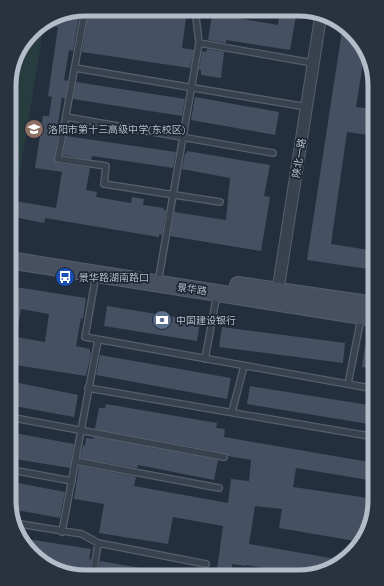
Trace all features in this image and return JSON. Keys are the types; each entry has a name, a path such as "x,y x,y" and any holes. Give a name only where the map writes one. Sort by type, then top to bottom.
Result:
{"main road":[{"name":"景华路","path":"16,250 217,292 368,304"},
{"name":"景华路","path":"16,261 96,274 158,279 277,297 368,317"}],"street":[{"name":"陕北一路","path":"277,297 320,19"}],"lane":[{"path":"84,16 58,159 106,166 104,184 220,202"},
{"path":"158,279 199,43 196,16"},
{"path":"199,43 313,63"},
{"path":"74,68 307,107"},
{"path":"66,117 273,154"},
{"path":"96,274 85,337 368,388"},
{"path":"205,359 217,292"},
{"path":"348,384 368,317"},
{"path":"62,532 98,340"},
{"path":"232,412 244,366"},
{"path":"88,388 368,436"},
{"path":"16,418 224,457"},
{"path":"75,461 219,488"},
{"path":"16,471 72,481"},
{"path":"20,524 82,534 98,543 206,564"},
{"path":"94,570 98,543"}],"green space":[{"path":"43,32 19,178 16,177 16,86 18,68 25,51 33,40"}],"building":[{"path":"88,16 186,16 182,48 194,50 190,68 82,52"},
{"path":"212,16 224,16 278,25 279,16 296,16 290,50 226,40 226,43 208,40"},
{"path":"79,17 73,51 69,50 64,80 68,81 65,98 62,98 56,135 58,135 54,160 57,163 90,168 86,190 97,192 96,197 131,203 132,197 144,199 143,205 164,208 163,210 166,210 162,235 159,234 159,237 45,218 44,223 16,217 16,201 56,208 62,172 35,168 43,116 49,116 52,97 48,96 58,27 50,26 68,18"},
{"path":"342,32 359,51 363,60 356,107 368,108 368,135 347,132 331,244 368,250 368,269 307,260"},
{"path":"207,49 224,52 221,78 201,75 201,70 199,70 202,51 206,52"},
{"path":"76,82 185,99 182,116 73,99"},
{"path":"195,97 279,112 275,135 191,120"},
{"path":"66,136 176,152 173,168 92,156 91,160 63,155"},
{"path":"187,151 270,165 264,196 270,197 261,251 170,236 174,212 226,220 230,178 182,169 185,153 187,153"},
{"path":"16,287 86,298 83,319 81,318 76,346 90,349 91,353 86,376 16,365 16,337","holes":["21,309 49,314 45,342 16,337"]},
{"path":"107,306 200,321 197,341 104,326"},
{"path":"222,327 345,343 343,363 219,347"},
{"path":"365,346 368,347 368,368 362,367"},
{"path":"100,355 231,378 227,399 96,375"},
{"path":"16,382 78,395 74,417 16,406"},
{"path":"250,386 368,405 368,424 247,404"},
{"path":"106,404 217,423 216,428 225,429 224,437 368,462 368,480 296,468 293,487 368,498 367,513 361,531 354,541 279,528 282,509 255,506 249,544 335,559 316,568 302,570 276,570 232,564 232,570 217,570 223,526 173,517 168,544 99,533 104,504 74,499 79,466 136,477 134,486 228,503 231,479 249,481 251,460 228,456 225,453 95,429 99,408 105,408"},
{"path":"16,433 74,444 70,468 16,459"},
{"path":"94,437 218,460 214,480 138,465 137,468 80,458 83,445 85,446 86,438 93,439"},
{"path":"16,483 65,492 60,518 17,510"},
{"path":"29,539 91,549 89,559 91,560 90,570 68,568 59,565 51,561"},
{"path":"100,561 152,570 98,570"}],"place":[{"name":"洛阳市第十三高级中学(东校区)","path":"34,129"},
{"name":"景华路湖南路口","path":"65,277"},
{"name":"中国建设银行","path":"162,320"}]}
